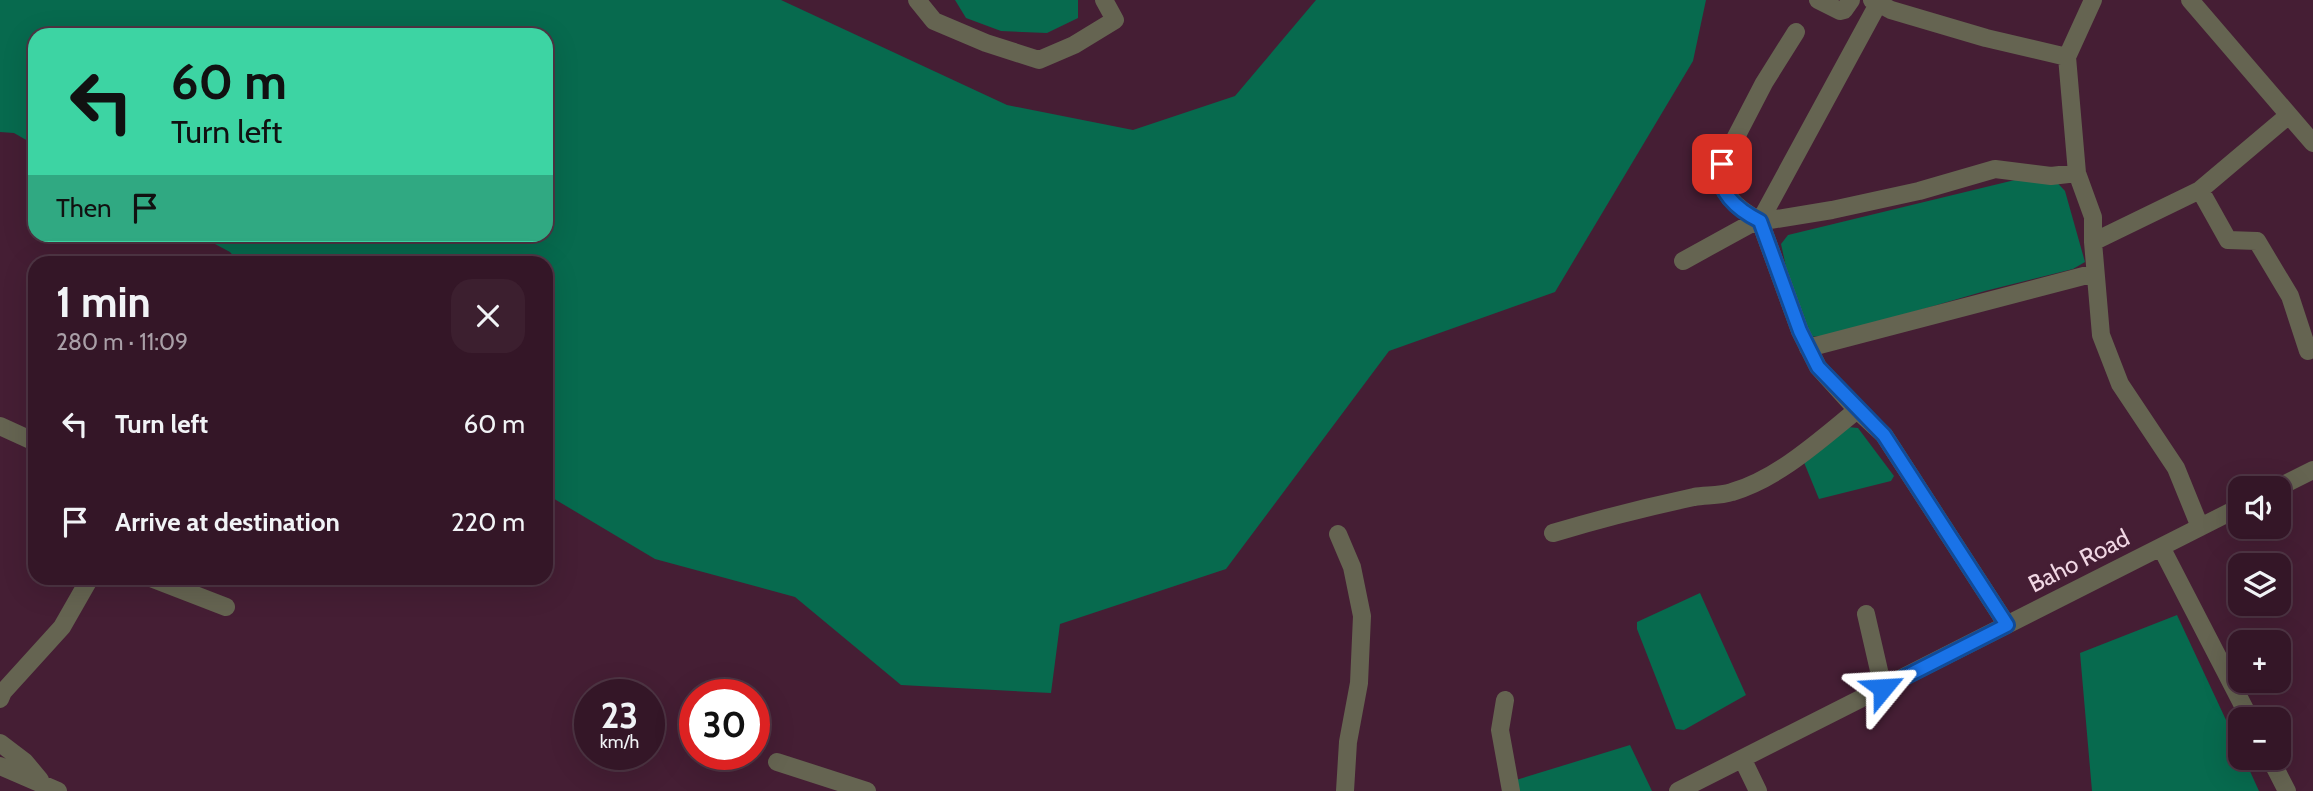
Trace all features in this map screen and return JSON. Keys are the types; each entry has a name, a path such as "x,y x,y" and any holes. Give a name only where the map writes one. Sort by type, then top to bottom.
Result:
{"street":[{"path":"917,0 934,21 986,43 1039,60 1074,45 1115,20 1104,0"},
{"path":"1818,0 1840,11 1844,10 1851,0"},
{"path":"2093,0 2067,57 2077,173 2093,216 2101,335 2120,384 2176,468 2200,527"},
{"path":"2190,0 2313,143"},
{"path":"1760,221 1875,2 1891,10 1986,38 2067,57"},
{"path":"1796,32 1764,83 1722,164 1720,181 1737,209 1760,221 1800,331 1818,367 1884,435 2007,625"},
{"path":"2093,242 2200,190 2289,115"},
{"path":"1683,261 1760,221 1832,210 1919,191 1995,169 2051,176 2077,173"},
{"path":"2200,190 2228,240 2257,241 2290,296 2308,351"},
{"path":"1808,348 2095,273"},
{"path":"1553,533 1696,497 1731,492 1769,475 1816,444 1857,410"},
{"path":"0,426 28,439"},
{"path":"2291,481 2313,470"},
{"name":"Baho Road","path":"1678,791 2228,513"},
{"path":"1338,534 1352,567 1362,616 1359,683 1348,741 1345,791"},
{"path":"2161,547 2244,707"},
{"path":"0,699 3,692 62,627 86,585"},
{"path":"169,585 226,607"},
{"path":"1866,614 1883,688"},
{"path":"1504,700 1501,741 1511,791"},
{"path":"0,743 25,762 50,787"},
{"path":"1742,760 1758,791"},
{"path":"777,762 867,791"},
{"path":"0,766 50,787"},
{"path":"2276,770 2287,791"}],"shaded area":[{"path":"0,0 781,0 1007,105 1133,130 1235,96 1316,0 1706,0 1693,61 1555,292 1389,351 1226,569 1060,624 1051,693 901,685 795,597 655,559 553,498 553,256 234,256 211,242 553,242 553,28 28,28 28,141 14,133 0,132"},
{"path":"955,0 1078,0 1078,18 1047,33 1001,31 966,18"},
{"path":"2051,176 2065,191 2085,262 2073,269 1985,291 1834,335 1809,337 1800,331 1781,244 1788,235 2023,178"},
{"path":"1848,427 1858,428 1894,476 1891,481 1819,499 1803,460"},
{"path":"1700,593 1746,695 1684,730 1676,729 1637,629 1637,622"},
{"path":"2177,615 2228,724 2228,770 2249,770 2259,791 2092,791 2080,653"},
{"path":"1630,745 1652,791 1519,791 1516,780"}],"route":[{"path":"1722,164 1720,181 1737,209 1760,221 1800,331 1818,367 1884,435 2007,625 1883,688"}]}
